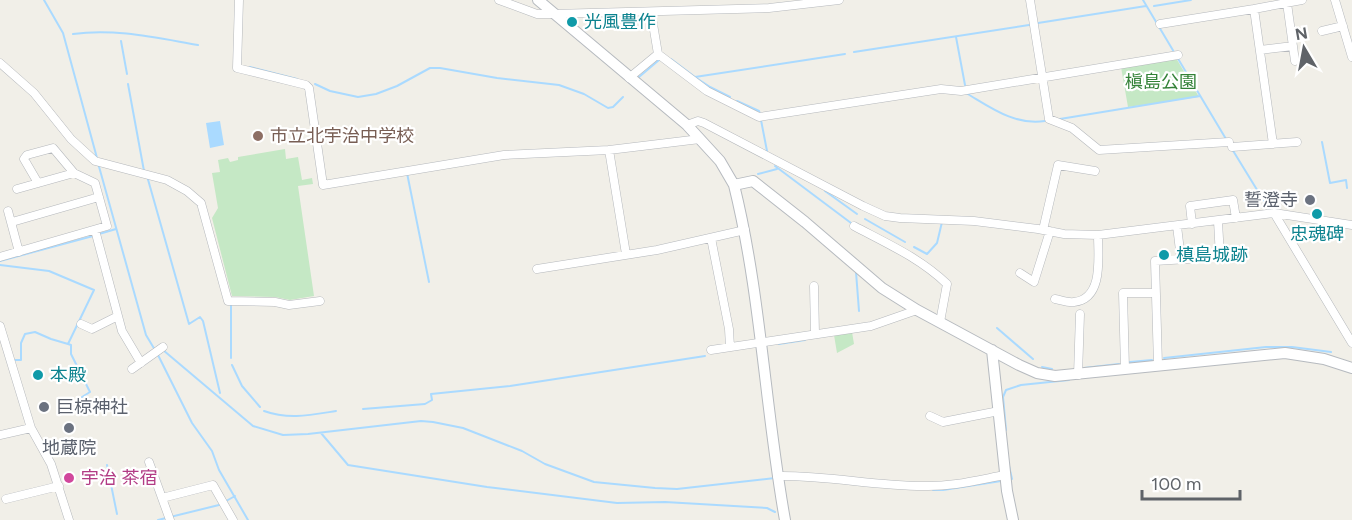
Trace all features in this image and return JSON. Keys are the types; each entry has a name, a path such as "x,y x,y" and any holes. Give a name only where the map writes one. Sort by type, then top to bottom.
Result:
{"street":[{"path":"239,0 237,68 306,85 309,88 323,185 504,155 609,150 700,139"},
{"path":"499,0 537,14 769,8 839,0"},
{"path":"538,0 687,125 720,160 734,185 745,230 777,476 785,520"},
{"path":"1030,0 1050,119 1072,128 1099,150 1297,142"},
{"path":"1160,24 1302,0"},
{"path":"1335,0 1352,57"},
{"path":"1287,3 1295,61"},
{"path":"1254,9 1274,144"},
{"path":"651,12 658,54 707,91 759,117 941,89 961,90 1178,55"},
{"path":"1322,31 1343,26"},
{"path":"1260,50 1293,46"},
{"path":"629,78 658,54"},
{"path":"0,63 34,93 71,139 98,162 167,180 187,191 201,203 228,301 275,302 289,305 320,301"},
{"path":"687,125 698,121 704,123 885,216 974,221 1064,234 1098,235 1274,213 1352,225"},
{"path":"0,256 107,226 96,183 74,173 53,148 27,155 24,159 38,183"},
{"path":"609,150 626,254"},
{"path":"1020,273 1034,282 1058,165 1095,171"},
{"path":"17,189 74,173"},
{"path":"734,185 753,181 882,288 917,310 1037,373 1055,376 1078,375 1285,353 1324,359 1352,368"},
{"path":"12,222 99,198"},
{"path":"1192,224 1190,206 1233,200 1236,218"},
{"path":"8,211 19,252"},
{"path":"1274,213 1352,343"},
{"path":"1158,365 1155,261 1220,257 1218,221"},
{"path":"854,226 913,257 946,284 940,322"},
{"path":"1177,226 1181,259"},
{"path":"95,230 122,331 141,363"},
{"path":"537,269 657,250 745,230"},
{"path":"1055,299 1073,303 1084,299 1091,291 1097,280 1098,235"},
{"path":"711,238 729,329 730,348"},
{"path":"814,286 815,334"},
{"path":"1125,369 1123,293 1156,293"},
{"path":"711,350 871,326 917,310"},
{"path":"1078,375 1080,314"},
{"path":"81,324 92,329 117,316"},
{"path":"0,326 31,428 51,464 69,520"},
{"path":"132,369 163,347"},
{"path":"992,350 1005,475 1013,520"},
{"path":"930,416 943,422 999,411"},
{"path":"0,435 31,428"},
{"path":"149,462 170,518"},
{"path":"777,476 811,475 924,486 964,483 1005,475"},
{"path":"162,498 213,485 233,520"},
{"path":"6,499 59,486"}],"green space":[{"name":"槇島公園","path":"1176,58 1199,97 1128,107 1121,67"},
{"path":"285,149 286,159 298,157 302,180 312,178 313,184 298,186 314,296 290,300 275,297 232,296 212,218 218,208 212,173 220,172 218,160 228,158 230,162 238,160 238,157"},
{"path":"852,332 854,344 837,353 834,335"}],"water":[{"path":"220,121 224,145 210,148 206,123"}],"waterway":[{"path":"44,0 63,33 97,158"},
{"path":"1143,0 1174,52"},
{"path":"1154,6 1191,0"},
{"path":"1038,23 1146,6"},
{"path":"854,52 1029,25"},
{"path":"73,34 120,33 198,45"},
{"path":"956,37 965,85"},
{"path":"121,41 127,74"},
{"path":"671,59 695,77 845,54"},
{"path":"1177,57 1226,139"},
{"path":"639,77 659,60"},
{"path":"250,67 297,79"},
{"path":"315,84 330,91 358,97 376,94 397,86 430,68 440,68 497,78 559,85 584,94 608,108 613,107 623,97"},
{"path":"695,77 730,97"},
{"path":"128,84 144,171"},
{"path":"966,93 1013,118 1023,121 1045,121"},
{"path":"1060,119 1200,96"},
{"path":"737,101 759,111 761,116"},
{"path":"761,120 767,151"},
{"path":"1322,142 1330,183 1346,180 1347,188"},
{"path":"1232,149 1270,211"},
{"path":"98,163 146,335 155,350"},
{"path":"775,166 851,223"},
{"path":"758,174 777,169"},
{"path":"407,173 429,282"},
{"path":"147,176 189,324 200,317 203,321 220,393"},
{"path":"825,191 857,214"},
{"path":"865,219 905,242"},
{"path":"914,247 927,254 937,243 942,222"},
{"path":"99,234 116,229"},
{"path":"0,261 93,236"},
{"path":"0,265 49,271 94,290 68,344"},
{"path":"856,272 859,311"},
{"path":"231,305 231,358"},
{"path":"997,328 1033,359"},
{"path":"14,360 21,360 21,343 25,334 35,332 71,345 71,354 90,392 82,397"},
{"path":"779,344 805,340"},
{"path":"1164,358 1266,347 1292,347 1331,352"},
{"path":"163,350 253,426 283,435 421,421 433,422 463,428 522,451 545,464 594,482 677,489 775,478"},
{"path":"158,355 192,423 212,451 219,470 248,520"},
{"path":"363,409 425,404 432,400 431,394 510,386 705,356"},
{"path":"1130,362 1152,360"},
{"path":"1084,368 1119,364"},
{"path":"232,365 242,386 260,407"},
{"path":"1042,367 1052,369"},
{"path":"1006,430 1003,397 1006,390 1021,385 1069,380"},
{"path":"264,411 291,416 336,411"},
{"path":"321,433 348,465 487,487 617,503 665,502 767,508 775,512"},
{"path":"107,465 117,514"},
{"path":"1009,466 1012,479 1010,479"},
{"path":"933,490 1001,481"},
{"path":"158,520 219,505 235,496"}],"place":[{"name":"光風豊作","path":"572,22"},
{"name":"市立北宇治中学校","path":"258,136"},
{"name":"誓澄寺","path":"1310,200"},
{"name":"忠魂碑","path":"1317,214"},
{"name":"槙島城跡","path":"1164,255"},
{"name":"本殿","path":"38,375"},
{"name":"巨椋神社","path":"44,407"},
{"name":"地蔵院","path":"69,428"},
{"name":"宇治 茶宿","path":"69,478"}]}
